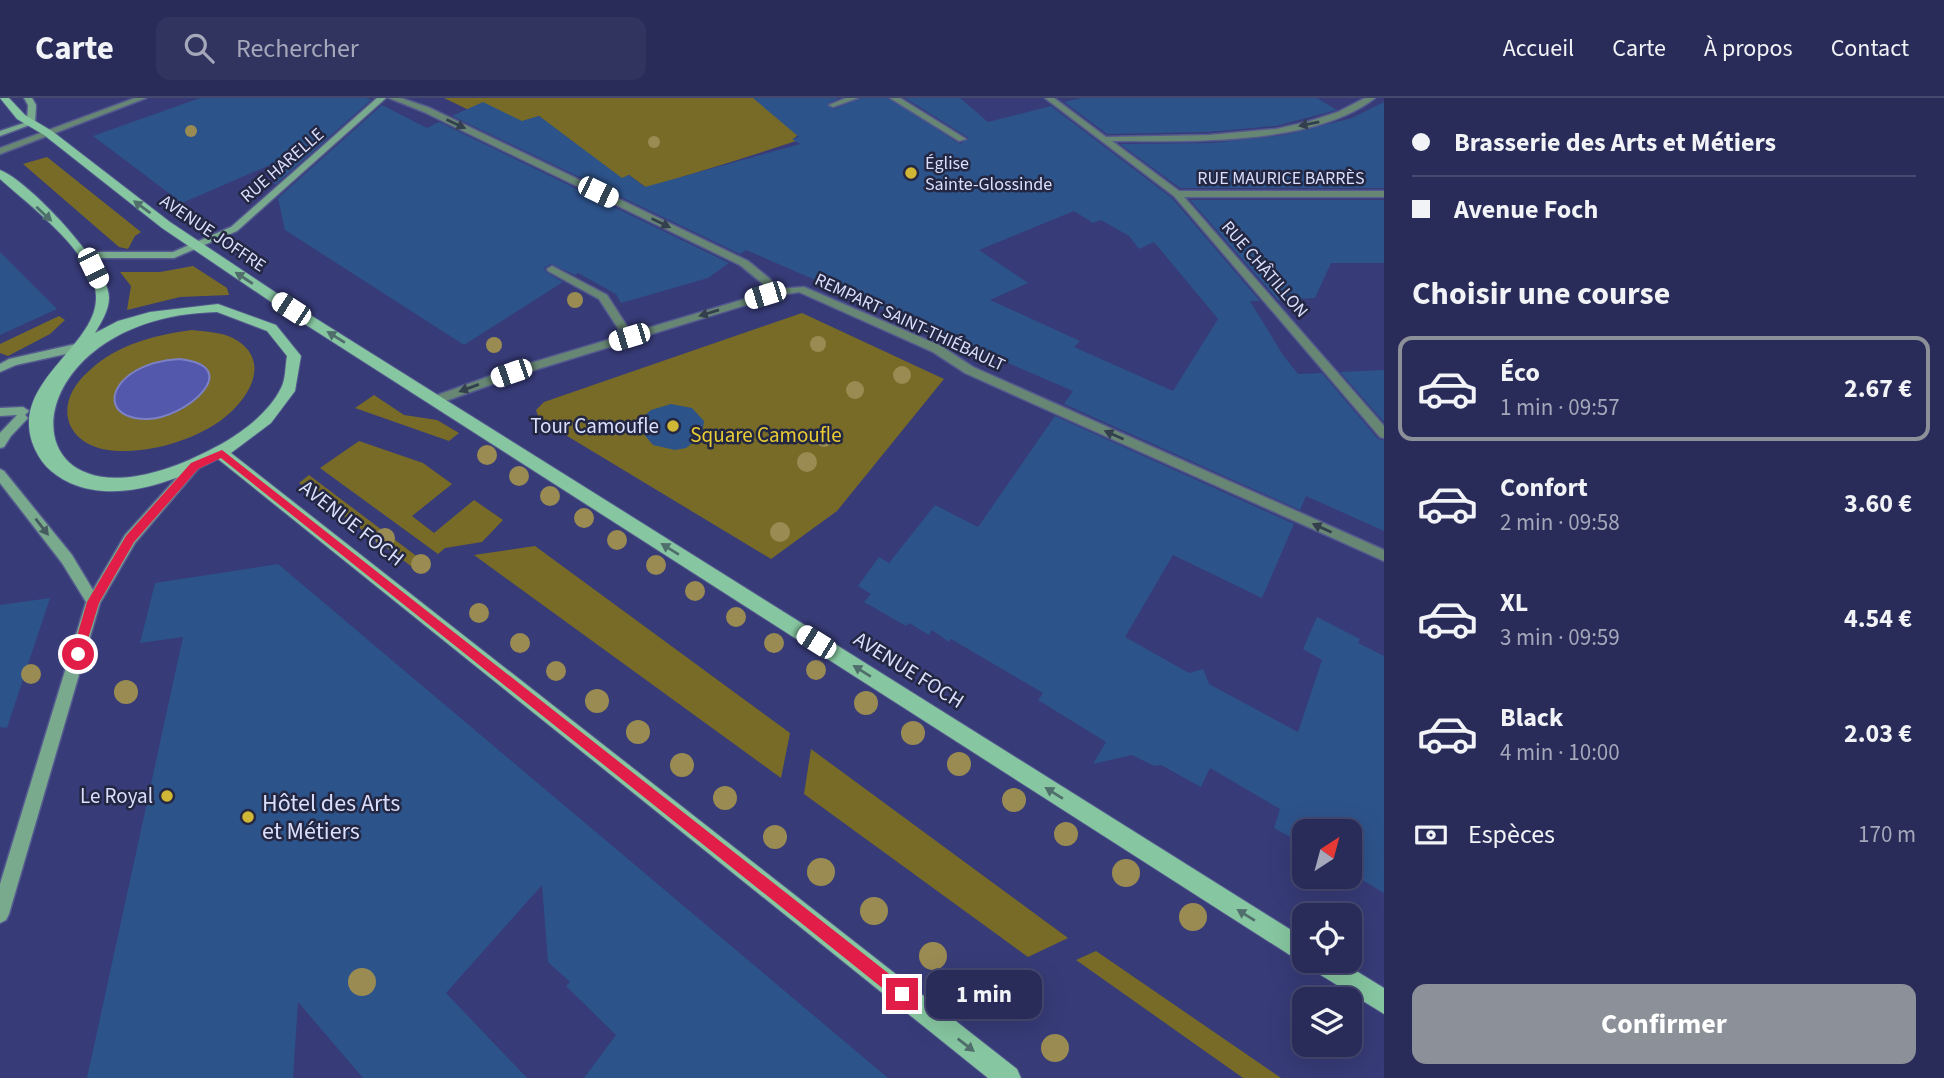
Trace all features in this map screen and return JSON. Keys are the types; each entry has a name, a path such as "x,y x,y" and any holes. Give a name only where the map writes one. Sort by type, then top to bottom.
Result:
{"main road":[{"name":"AVENUE JOFFRE","path":"4,98 12,110 48,133 122,193 197,247 380,365"},
{"path":"0,173 87,255 100,281 103,297 80,346"},
{"path":"218,308 267,323 287,342 292,355 293,373 290,386 284,399 270,415 222,454 138,484 90,484 58,475 34,461 20,429 22,414 50,369 80,346 130,322 174,310 218,308"},
{"path":"267,323 291,309"},
{"name":"AVENUE FOCH","path":"380,365 1292,943"},
{"name":"AVENUE FOCH","path":"222,454 1008,1078"},
{"path":"1338,973 1384,1002"}],"street":[{"path":"0,134 31,123 32,105 28,98"},
{"path":"0,151 142,98"},
{"name":"RUE HARELLE","path":"87,255 165,257 197,247 234,229 382,98"},
{"path":"393,98 427,110 744,263 766,281 774,293 511,373 436,400"},
{"path":"833,105 854,98"},
{"path":"894,98 962,139"},
{"name":"RUE CHÂTILLON","path":"1049,98 1177,194 1384,434"},
{"path":"1106,139 1239,138 1338,116 1371,98"},
{"name":"RUE MAURICE BARRÈS","path":"1177,194 1384,194"},
{"path":"552,269 603,297 629,337"},
{"name":"REMPART SAINT-THIÉBAULT","path":"774,293 800,289 937,349 970,370 1384,556"},
{"path":"0,368 13,362 80,346"},
{"path":"0,412 22,414"},
{"path":"0,444 22,414"},
{"path":"0,914 93,602 130,539 194,466"},
{"path":"0,474 67,559 93,602"}],"green space":[{"path":"444,98 755,98 798,135 793,139 796,141 647,188 629,175 621,179 539,116 504,127"},
{"path":"47,157 141,232 135,236 128,249 119,247 23,164"},
{"path":"193,266 227,288 229,295 180,297 127,310 131,286 120,272 160,272"},
{"name":"Square Camoufle","path":"802,313 944,379 837,511 771,559 539,419 536,410 544,402"},
{"path":"59,316 65,320 50,334 8,356 0,353 0,344"},
{"path":"192,330 222,334 238,341 249,351 254,362 250,386 244,398 225,418 192,436 143,450 118,451 100,448 75,433 67,410 70,397 90,370 125,347","holes":["202,364 208,381 200,395 170,415 116,390 136,371"]},
{"path":"374,395 404,415 437,420 459,433 449,441 355,408"},
{"path":"359,441 423,463 452,484 412,516 434,533 474,500 503,520 482,542 445,548 438,554 320,468"},
{"path":"309,475 427,564 419,572 299,483"},
{"path":"535,546 790,733 781,778 474,555"},
{"path":"811,749 1068,938 1028,957 804,794"},
{"path":"1096,951 1281,1078 1243,1078 1076,960"}],"shaded area":[{"path":"179,359 199,364 208,371 209,381 203,392 192,402 178,411 147,419 133,418 117,408 115,393 127,377 147,365"}],"building":[{"path":"200,98 371,100 275,185 270,165 182,203 93,136"},
{"path":"753,98 839,98 827,104 834,109 861,98 888,98 960,144 969,138 905,98 960,98 988,122 1051,106 1172,198 1260,301 1250,301 1298,374 1322,373 1378,439 1384,440 1384,531 1306,496 1300,510 1064,404 1073,391 746,250 740,254 452,116 483,102 522,121 539,116 622,178 629,175 645,187 800,144 792,139 799,137","holes":["1074,211 1093,223 1101,220 1129,236 1139,249 1154,242 1218,319 1173,391 1074,347 1080,341 990,300 1028,283 979,250"]},
{"path":"1081,98 1317,98 1337,110 1276,126 1209,132 1107,134 1064,102"},
{"path":"1384,102 1384,188 1180,188 1120,144 1212,143 1285,135 1352,118"},
{"path":"382,105 427,128 439,122 729,263 708,278 621,303 616,294 578,273 575,275 551,264 544,268 546,272 563,282 464,345 285,230 278,198"},
{"path":"1190,200 1384,200 1384,263 1331,263 1315,298 1278,300"},
{"path":"0,252 57,309 0,335"},
{"path":"1384,370 1384,422 1340,372"},
{"name":"Tour Camoufle","path":"671,404 692,408 704,421 702,436 686,448 675,450 653,445 641,431 644,416 651,410"},
{"path":"1055,416 1294,524 1262,598 1173,555 1125,637 1189,673 1203,669 1209,684 1298,732 1322,660 1303,649 1317,617 1360,639 1358,643 1384,656 1384,893 1362,880 1362,819 1292,819 1292,838 1274,828 1280,809 1210,768 1201,787 1161,765 1154,766 1132,755 1093,764 1106,742 1038,700 1043,693 951,639 949,642 932,630 929,635 909,623 906,626 864,602 871,594 858,586 879,557 889,563 935,505 978,527"},
{"path":"278,564 888,1078 584,1078 616,1035 566,986 570,982 548,962 542,885 446,993 527,1078 363,1078 298,1002 293,1078 87,1078 183,637 140,643 155,583"},
{"path":"50,598 7,728 0,727 0,605"}],"place":[{"name":"Église Sainte-Glossinde","path":"911,173"},
{"name":"Tour Camoufle","path":"673,426"},
{"name":"Le Royal","path":"167,796"},
{"name":"Hôtel des Arts et Métiers","path":"248,817"}],"route":[{"path":"78,654 93,602 130,539 194,466 222,454 902,994"}]}
